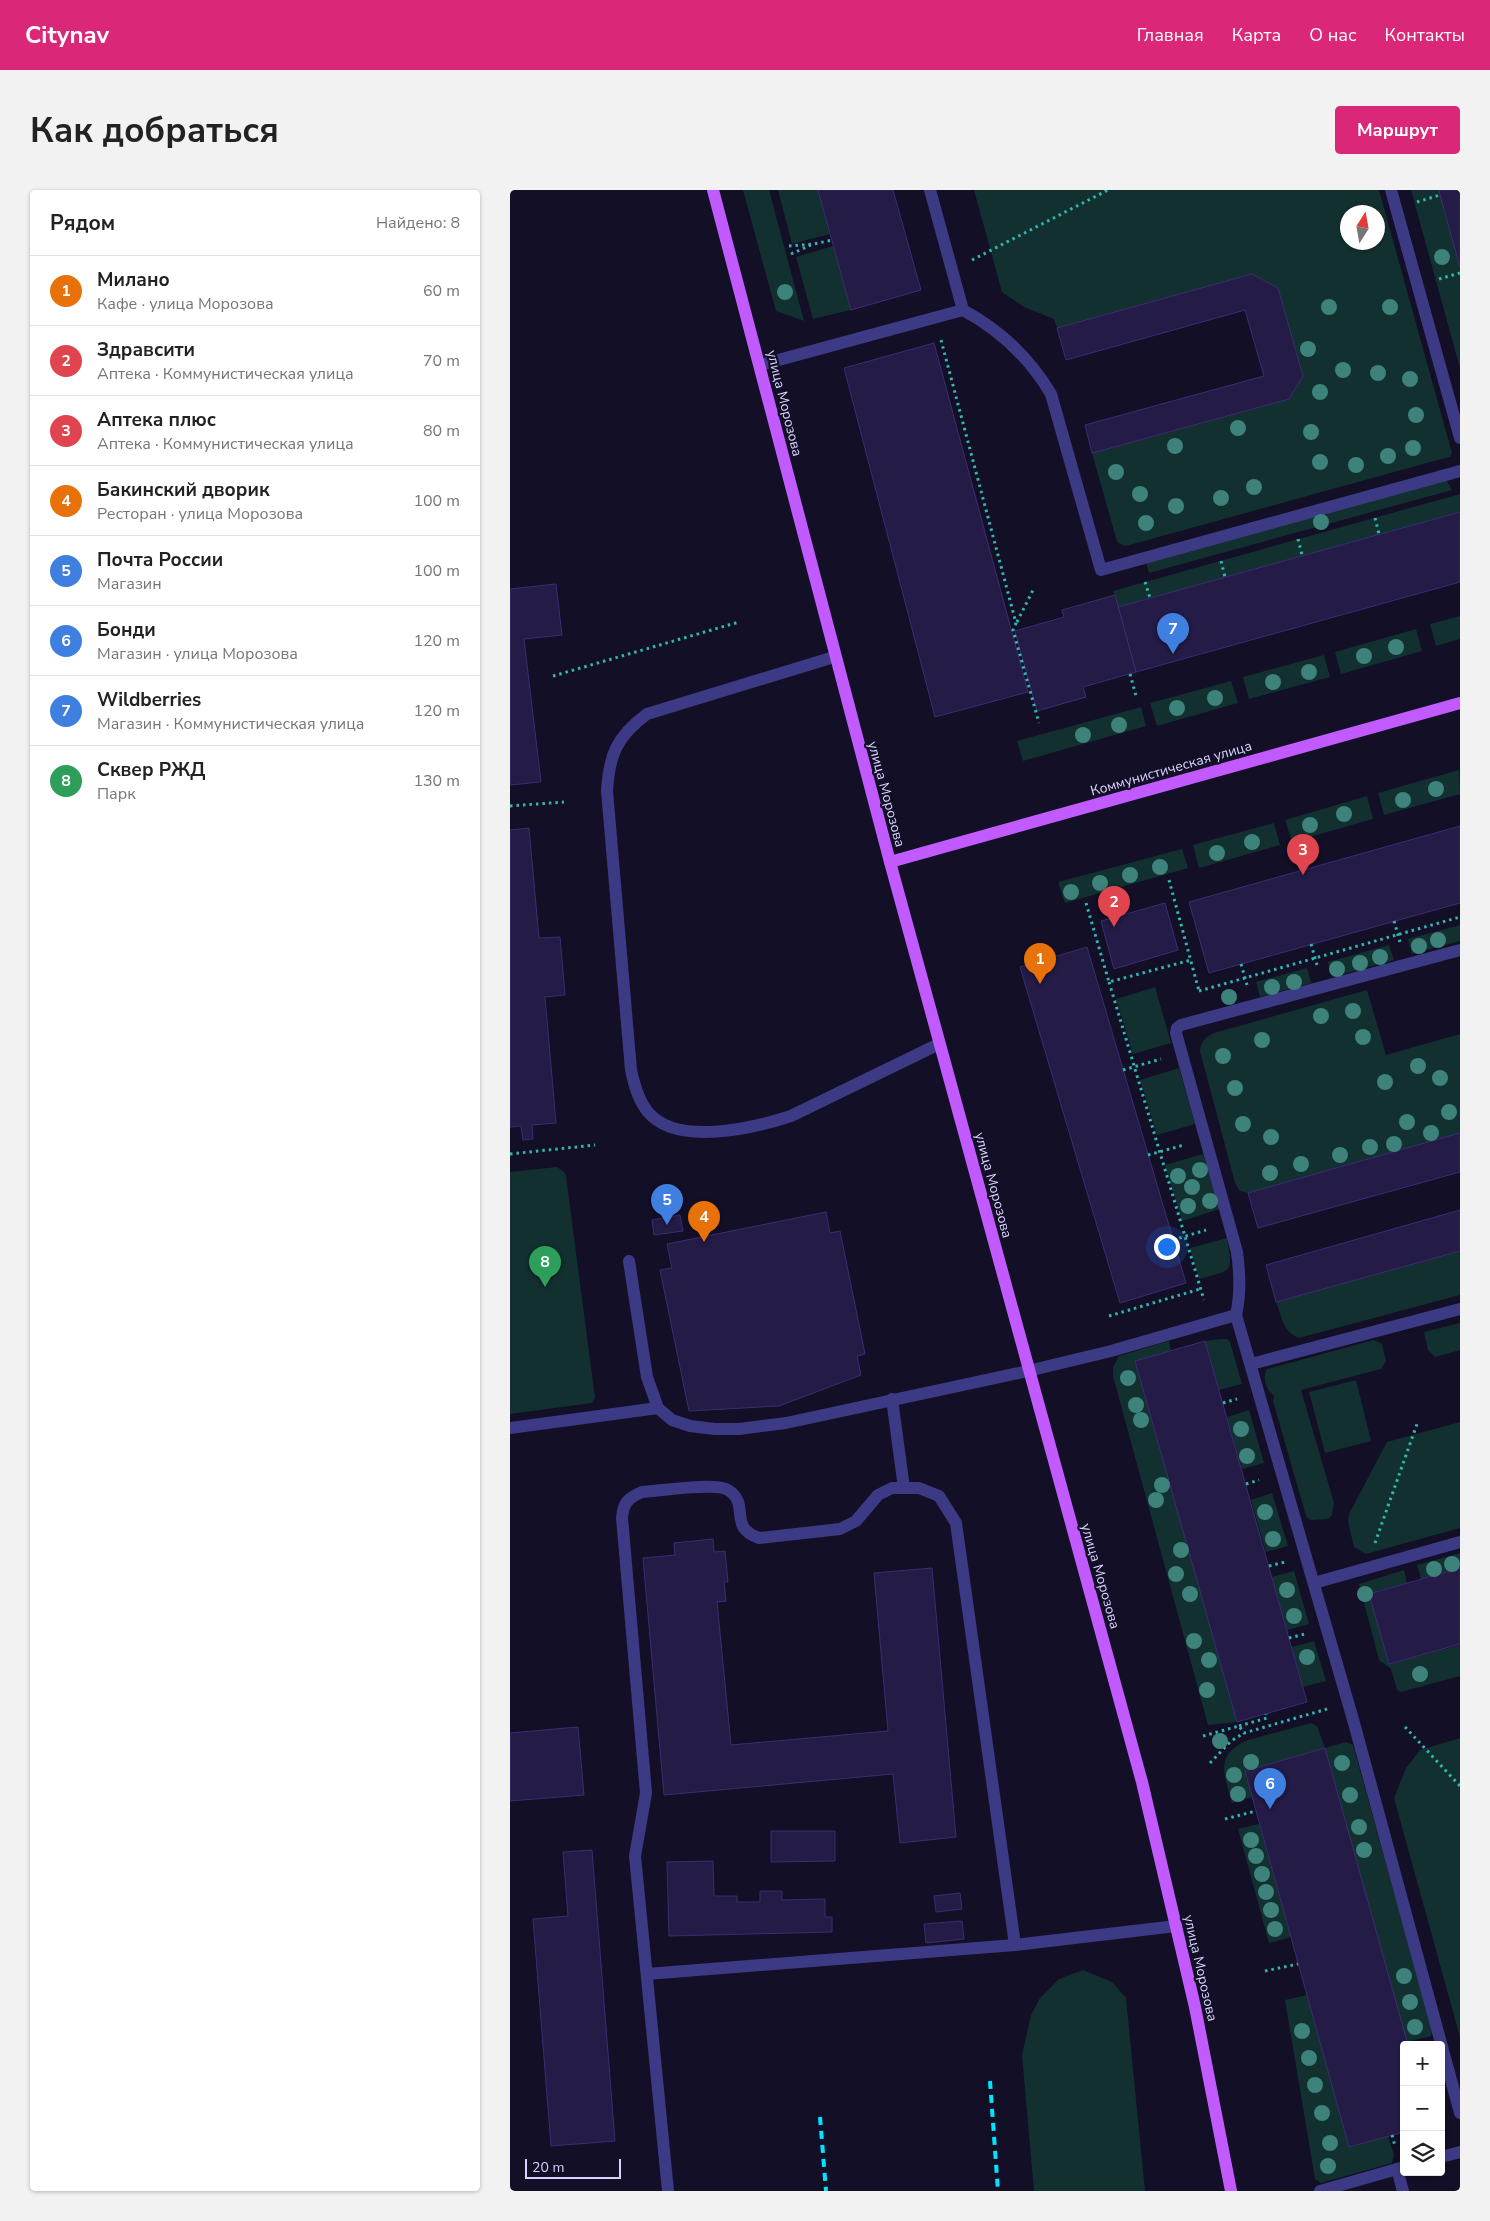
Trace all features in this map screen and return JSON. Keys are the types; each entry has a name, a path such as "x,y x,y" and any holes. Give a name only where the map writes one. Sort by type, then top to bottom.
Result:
{"main road":[{"name":"улица Морозова","path":"713,190 760,365 834,657 939,1044 1033,1370 1142,1782 1196,2007 1231,2191"},
{"name":"Коммунистическая улица","path":"890,862 1460,703"}],"street":[{"path":"930,190 963,310"},
{"path":"1391,190 1460,438"},
{"path":"760,365 963,310 986,322 1005,337 1036,371 1051,394 1101,570 1460,472"},
{"path":"834,657 648,714 630,727 613,754 608,770 607,791 631,1070 634,1084 648,1112 663,1124 683,1130 710,1133 743,1129 790,1116 939,1044"},
{"path":"1460,950 1207,1018 1178,1028 1176,1037 1229,1224 1240,1275 1240,1302 1236,1315 1348,1703 1460,2113"},
{"path":"629,1261 647,1377 658,1408 672,1420 690,1426 739,1429 786,1423 1033,1370 1236,1315"},
{"path":"1251,1364 1460,1309"},
{"path":"1033,1370 1236,1315"},
{"path":"892,1399 904,1488"},
{"path":"510,1428 658,1408"},
{"path":"668,2191 635,1856 646,1793 622,1518 623,1506 632,1496 642,1492 715,1486 727,1489 735,1497 742,1527 747,1534 759,1538 840,1529 856,1521 878,1495 892,1488 919,1488 939,1496 956,1522 1015,1945"},
{"path":"1314,1583 1460,1542"},
{"path":"647,1974 1015,1945 1176,1926"},
{"path":"1445,2156 1460,2152"},
{"path":"1320,2191 1400,2168"},
{"path":"1401,2176 1403,2191"}],"path":[{"path":"952,271 1108,190"},
{"path":"789,246 832,240"},
{"path":"791,254 814,244"},
{"path":"934,318 1016,623"},
{"path":"1034,588 1013,630 1039,723"},
{"path":"553,676 740,622"},
{"path":"1130,674 1136,696"},
{"path":"510,806 564,802"},
{"path":"1169,880 1207,1018"},
{"path":"1086,903 1210,1322"},
{"path":"1199,991 1460,918"},
{"path":"1109,982 1191,960"},
{"path":"1123,1070 1181,1053"},
{"path":"1148,1155 1205,1139"},
{"path":"510,1154 595,1145"},
{"path":"1173,1240 1229,1224"},
{"path":"1109,1316 1200,1289"},
{"path":"1366,1568 1417,1424"},
{"path":"1210,1763 1231,1741 1244,1733 1348,1703"},
{"path":"1203,1736 1267,1718 1266,1714"},
{"path":"1239,1726 1244,1733"},
{"path":"1405,1727 1460,1786"},
{"path":"1225,1819 1256,1811"},
{"path":"1265,1971 1298,1964"}],"green space":[{"path":"743,190 769,190 804,321 776,311"},
{"path":"778,190 818,190 830,234 792,244"},
{"path":"974,190 1379,190 1383,205 1340,205 1340,250 1385,250 1385,212 1452,453 1450,457 1126,546 1118,543 1116,538 1092,453 1289,399 1303,376 1278,288 1252,274 1057,328 1054,319 1024,307 1002,292"},
{"path":"1411,190 1460,190 1460,368"},
{"path":"833,246 851,310 813,319 796,257"},
{"path":"1446,479 1452,490 1149,573 1146,562"},
{"path":"1460,494 1460,512 1118,607 1113,591"},
{"path":"1460,616 1460,639 1436,646 1430,624"},
{"path":"1416,629 1422,651 1341,674 1335,652"},
{"path":"1324,655 1330,677 1249,699 1243,677"},
{"path":"1231,681 1238,703 1157,726 1150,703"},
{"path":"1141,707 1146,726 1023,761 1017,741"},
{"path":"1459,770 1460,794 1384,815 1378,793"},
{"path":"1367,796 1373,819 1292,842 1285,820"},
{"path":"1274,823 1280,845 1199,868 1193,845"},
{"path":"1182,849 1188,868 1065,903 1058,882"},
{"path":"1460,925 1460,941 1412,954 1408,939"},
{"path":"1389,945 1394,960 1332,977 1328,962"},
{"path":"1307,968 1311,983 1260,997 1256,982"},
{"path":"1155,987 1171,1043 1133,1054 1116,999"},
{"path":"1367,990 1386,1055 1460,1034 1460,1133 1248,1193 1240,1191 1235,1183 1200,1051 1203,1042 1214,1033"},
{"path":"1179,1068 1195,1124 1157,1135 1140,1080"},
{"path":"1203,1154 1220,1209 1182,1221 1165,1165"},
{"path":"557,1167 566,1176 595,1398 592,1403 510,1414 510,1172"},
{"path":"1227,1238 1230,1258 1228,1268 1219,1274 1199,1279 1190,1248"},
{"path":"1460,1251 1460,1295 1299,1338 1286,1328 1276,1302"},
{"path":"1460,1323 1460,1350 1435,1357 1428,1350 1424,1332"},
{"path":"1227,1339 1230,1342 1242,1384 1219,1390 1205,1341"},
{"path":"1374,1340 1382,1344 1386,1361 1381,1369 1301,1390 1334,1503 1332,1515 1328,1519 1310,1520 1306,1516 1273,1401 1274,1396 1266,1384 1265,1376 1267,1369"},
{"path":"1169,1341 1171,1351 1135,1361 1237,1722 1208,1725 1113,1376 1113,1367 1119,1356"},
{"path":"1356,1380 1371,1441 1325,1453 1309,1392"},
{"path":"1249,1410 1264,1463 1242,1469 1227,1417"},
{"path":"1460,1422 1460,1528 1366,1554 1354,1547 1348,1522 1349,1514 1387,1442"},
{"path":"1272,1493 1288,1546 1266,1552 1251,1500"},
{"path":"1460,1553 1460,1568 1421,1579 1417,1565"},
{"path":"1404,1570 1407,1583 1369,1594 1389,1664 1460,1645 1460,1676 1401,1692 1397,1690 1391,1669 1379,1660 1359,1584"},
{"path":"1294,1571 1309,1624 1287,1630 1272,1577"},
{"path":"1314,1641 1326,1681 1303,1687 1292,1647"},
{"path":"1311,1723 1317,1726 1325,1748 1245,1771 1252,1797 1232,1803 1226,1783 1224,1766 1230,1752 1248,1740"},
{"path":"1460,1738 1460,2037 1394,1798 1406,1768 1420,1750"},
{"path":"1346,1742 1353,1745 1432,2030 1431,2036 1407,2041 1325,1748"},
{"path":"1259,1824 1291,1937 1269,1943 1238,1829"},
{"path":"1083,1970 1112,1982 1126,1998 1145,2191 1034,2191 1022,2055 1031,2015 1040,1998 1059,1979"},
{"path":"1307,1995 1349,2147 1388,2136 1394,2155 1392,2163 1321,2183 1315,2179 1285,2000"}],"building":[{"path":"818,190 893,190 921,290 851,310"},
{"path":"1439,190 1460,190 1460,267 1440,195"},
{"path":"1252,274 1278,288 1303,376 1289,399 1092,453 1085,425 1264,376 1245,310 1066,360 1057,328"},
{"path":"934,343 1028,692 935,717 844,368"},
{"path":"1460,512 1460,582 1136,672 1118,607"},
{"path":"556,584 562,635 524,639 541,782 510,785 510,589"},
{"path":"1115,595 1136,672 1083,687 1086,697 1037,711 1015,631 1064,617 1062,610"},
{"path":"1460,826 1460,903 1209,973 1189,902"},
{"path":"529,828 539,938 560,937 565,995 545,997 556,1123 532,1125 533,1139 523,1140 521,1126 510,1127 510,830"},
{"path":"1165,903 1178,950 1114,969 1101,921"},
{"path":"1087,947 1186,1283 1120,1303 1020,967"},
{"path":"1460,1133 1460,1172 1258,1228 1248,1193"},
{"path":"1460,1210 1460,1251 1276,1302 1266,1265"},
{"path":"826,1212 830,1233 840,1231 865,1354 857,1356 861,1375 779,1406 689,1411 660,1270 672,1268 667,1244"},
{"path":"680,1215 683,1231 654,1235 652,1220"},
{"path":"1205,1341 1307,1702 1237,1722 1135,1361"},
{"path":"713,1539 714,1552 725,1551 728,1582 724,1582 726,1601 717,1602 731,1745 888,1731 874,1573 932,1568 956,1837 900,1843 893,1774 664,1795 643,1558 675,1555 674,1543"},
{"path":"1460,1568 1460,1644 1389,1664 1369,1594"},
{"path":"578,1727 584,1795 510,1801 510,1733"},
{"path":"1325,1748 1407,2041 1400,2041 1400,2133 1349,2147 1245,1771"},
{"path":"771,1831 835,1831 835,1861 771,1862"},
{"path":"592,1850 615,2141 551,2146 533,1919 568,1916 563,1852"},
{"path":"713,1861 714,1896 737,1896 737,1902 760,1902 760,1891 782,1891 782,1900 825,1899 825,1917 832,1917 832,1932 669,1936 667,1862"},
{"path":"960,1893 962,1909 936,1912 934,1896"},
{"path":"962,1921 964,1939 926,1943 924,1924"}],"railway":[{"path":"990,2081 998,2191"},
{"path":"820,2117 826,2191"}],"place":[{"name":"Wildberries","path":"1173,654"},
{"name":"Аптека плюс","path":"1303,875"},
{"name":"Здравсити","path":"1114,927"},
{"name":"Милано","path":"1040,984"},
{"name":"Почта России","path":"667,1225"},
{"name":"Бакинский дворик","path":"704,1242"},
{"name":"Сквер РЖД","path":"545,1287"},
{"name":"Бонди","path":"1270,1809"}]}
